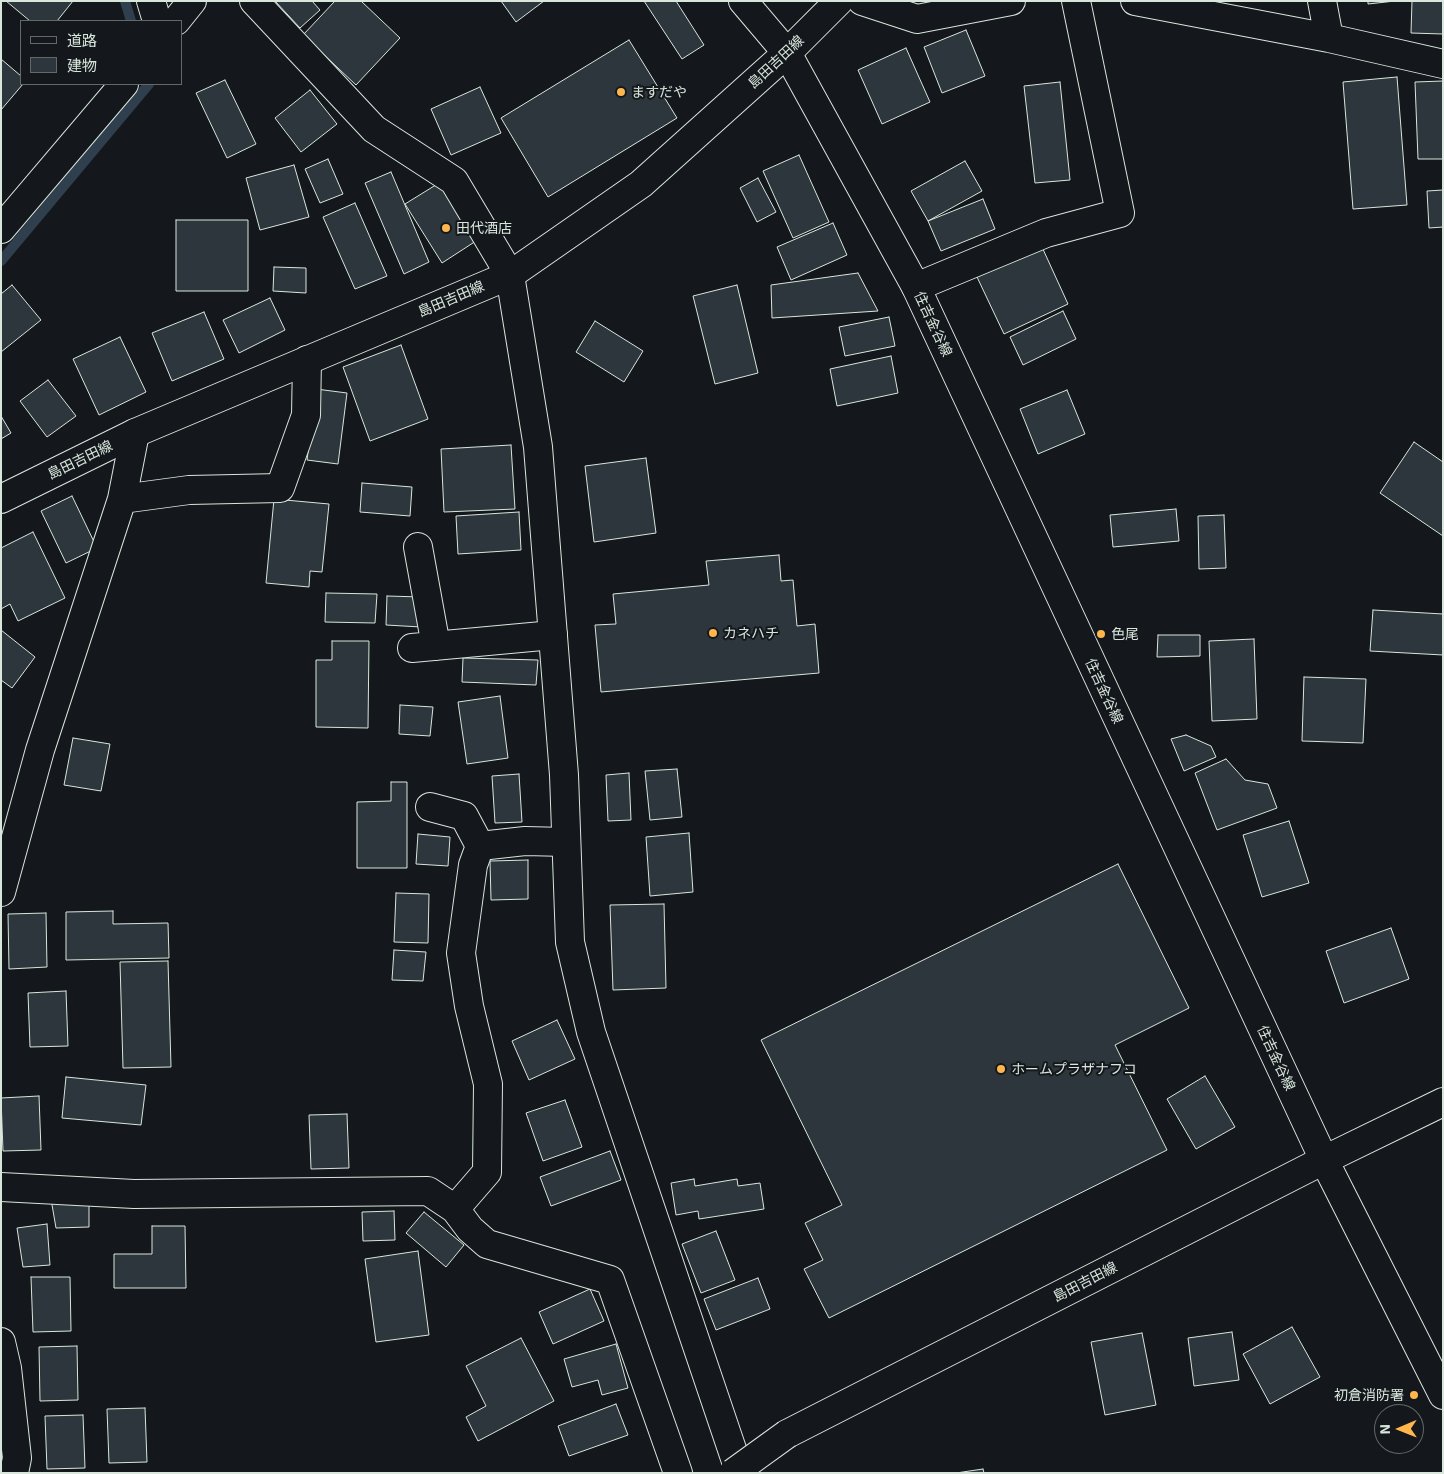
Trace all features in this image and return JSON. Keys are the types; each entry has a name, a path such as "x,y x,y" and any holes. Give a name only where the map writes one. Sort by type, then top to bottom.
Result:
{"street":[{"path":"151,1 157,20"},
{"path":"177,20 192,1"},
{"path":"254,1 374,129 454,182 510,275 538,447 564,774 570,942 591,1032 740,1473"},
{"name":"住吉金谷線","path":"743,1 788,53 916,287 1324,1160 1443,1395"},
{"name":"島田吉田線","path":"1,499 135,433 510,275 640,184 788,53 840,1"},
{"path":"862,1 917,18 1011,1"},
{"path":"916,287 1046,233 1120,213 1076,1"},
{"path":"1135,1 1330,38 1443,64"},
{"path":"1322,1 1330,38"},
{"path":"1,229 123,85"},
{"path":"122,499 189,490 280,488 306,415 307,360"},
{"path":"1,892 40,750 122,499 135,433"},
{"path":"418,547 424,647 553,635"},
{"path":"430,807 464,816 480,846 473,865 461,953 469,1006 488,1084 487,1172 455,1209"},
{"path":"480,846 525,841 566,842"},
{"name":"島田吉田線","path":"732,1473 787,1434 1324,1160 1443,1102"},
{"path":"1,1187 134,1194 428,1191 455,1209 470,1229 487,1244 610,1280 678,1473"},
{"path":"1,1342 7,1368 17,1458 14,1473"}],"building":[{"path":"6,1 73,1 58,20 29,20"},
{"path":"275,1 312,1 320,10 300,28"},
{"path":"335,1 361,1 400,38 356,85 303,35"},
{"path":"501,1 544,1 516,22"},
{"path":"644,1 676,1 704,45 682,59"},
{"path":"1368,1 1395,1 1368,4"},
{"path":"1412,1 1443,1 1443,34 1411,33"},
{"path":"966,30 985,76 942,93 924,47"},
{"path":"629,40 677,118 548,197 501,118"},
{"path":"906,48 930,102 882,124 858,70"},
{"path":"1,59 20,75 20,85 22,85 1,110"},
{"path":"1397,77 1407,205 1353,209 1343,82"},
{"path":"225,80 256,144 227,158 196,93"},
{"path":"1443,81 1443,159 1418,159 1415,82"},
{"path":"1060,82 1070,180 1035,183 1024,86"},
{"path":"480,87 501,133 451,155 431,109"},
{"path":"310,90 337,124 301,152 275,118"},
{"path":"799,155 829,222 793,238 763,171"},
{"path":"328,159 343,194 320,203 305,169"},
{"path":"965,161 982,191 928,221 911,191"},
{"path":"294,165 309,217 260,230 246,178"},
{"path":"391,172 429,262 404,274 365,183"},
{"path":"758,178 776,212 757,222 740,188"},
{"path":"439,183 476,241 442,263 405,204"},
{"path":"1443,190 1443,227 1429,228 1427,191"},
{"path":"983,199 995,229 941,251 928,221"},
{"path":"355,203 387,276 355,289 323,217"},
{"path":"176,220 248,220 248,291 176,291"},
{"path":"833,223 847,255 791,280 777,247"},
{"path":"1042,247 1068,304 1004,334 977,277"},
{"path":"274,267 306,268 306,293 273,291"},
{"path":"858,273 878,311 772,318 771,285"},
{"path":"12,285 41,320 1,352 1,294"},
{"path":"737,285 758,373 715,384 693,296"},
{"path":"270,298 285,330 239,353 223,320"},
{"path":"1063,311 1076,339 1023,365 1010,337"},
{"path":"204,312 224,359 172,381 152,333"},
{"path":"889,317 895,346 845,356 839,327"},
{"path":"595,321 643,351 624,382 576,352"},
{"path":"120,337 146,392 99,415 73,359"},
{"path":"401,345 428,419 370,441 343,367"},
{"path":"891,356 898,393 837,406 830,369"},
{"path":"48,380 76,416 47,437 20,401"},
{"path":"316,389 347,393 338,464 307,460"},
{"path":"1067,390 1085,434 1038,454 1020,409"},
{"path":"1,416 11,433 1,439"},
{"path":"1414,442 1443,462 1443,536 1380,493"},
{"path":"511,445 515,509 444,512 441,449"},
{"path":"646,458 656,533 594,542 585,466"},
{"path":"362,483 412,487 410,516 360,512"},
{"path":"72,496 97,548 66,563 41,511"},
{"path":"274,499 329,504 322,572 310,571 309,587 266,583"},
{"path":"1176,509 1179,541 1113,547 1110,515"},
{"path":"519,512 521,550 458,554 456,516"},
{"path":"1224,515 1226,568 1199,569 1198,516"},
{"path":"33,532 65,598 18,621 10,604 1,609 1,548"},
{"path":"779,555 781,581 793,580 797,626 815,624 819,673 601,692 595,625 616,624 613,594 709,585 706,561"},
{"path":"326,593 377,594 375,623 325,622"},
{"path":"387,596 422,597 421,627 386,625"},
{"path":"1373,610 1443,614 1443,655 1370,651"},
{"path":"1,630 35,657 12,688 1,680"},
{"path":"1158,635 1200,635 1200,656 1157,657"},
{"path":"1254,639 1257,719 1212,721 1209,641"},
{"path":"332,641 369,641 368,728 316,727 316,660 332,660"},
{"path":"463,658 538,660 536,685 462,682"},
{"path":"1304,677 1366,679 1363,743 1302,741"},
{"path":"500,696 508,758 467,764 458,702"},
{"path":"400,705 433,707 430,736 399,734"},
{"path":"1186,735 1211,746 1216,757 1184,771 1171,739"},
{"path":"73,738 110,744 101,791 64,785"},
{"path":"1226,759 1245,780 1268,784 1277,808 1217,830 1195,773"},
{"path":"677,769 682,817 650,820 645,771"},
{"path":"629,773 631,820 608,821 606,775"},
{"path":"519,774 522,822 495,823 492,776"},
{"path":"391,782 407,782 407,868 357,868 357,802 391,801"},
{"path":"1289,821 1309,883 1262,897 1243,835"},
{"path":"689,833 693,892 650,896 646,837"},
{"path":"418,834 450,837 448,866 416,864"},
{"path":"528,860 528,899 491,900 490,861"},
{"path":"1118,864 1189,1008 1115,1045 1167,1150 829,1318 804,1269 823,1260 805,1223 842,1205 761,1040"},
{"path":"396,893 429,894 428,943 394,942"},
{"path":"664,904 666,988 613,990 610,905"},
{"path":"113,911 113,924 168,923 169,958 66,960 66,912"},
{"path":"46,913 47,967 9,969 8,914"},
{"path":"1391,928 1409,979 1344,1003 1326,951"},
{"path":"394,950 426,952 423,981 392,980"},
{"path":"168,961 171,1067 123,1068 120,962"},
{"path":"66,991 68,1046 30,1047 28,993"},
{"path":"557,1020 575,1059 529,1080 512,1041"},
{"path":"1205,1076 1235,1127 1196,1149 1167,1099"},
{"path":"66,1077 146,1085 141,1125 62,1118"},
{"path":"39,1096 41,1150 3,1151 1,1098"},
{"path":"565,1100 582,1147 543,1161 526,1113"},
{"path":"347,1114 349,1168 311,1169 309,1115"},
{"path":"610,1151 621,1180 551,1206 540,1177"},
{"path":"694,1179 695,1186 737,1179 738,1186 760,1183 764,1209 699,1219 698,1211 676,1215 671,1183"},
{"path":"89,1198 89,1227 56,1228 51,1199"},
{"path":"394,1211 395,1240 363,1241 362,1212"},
{"path":"424,1212 464,1245 446,1267 406,1233"},
{"path":"47,1224 50,1265 23,1267 17,1228"},
{"path":"152,1226 185,1226 186,1288 114,1288 114,1254 152,1254"},
{"path":"716,1231 735,1280 701,1293 682,1244"},
{"path":"418,1251 429,1335 376,1342 365,1259"},
{"path":"31,1277 70,1277 71,1331 33,1332"},
{"path":"758,1278 770,1309 716,1330 704,1299"},
{"path":"590,1289 604,1321 553,1344 539,1312"},
{"path":"1292,1327 1320,1377 1270,1404 1243,1354"},
{"path":"1232,1332 1239,1380 1194,1386 1188,1338"},
{"path":"1142,1333 1156,1405 1105,1415 1091,1342"},
{"path":"521,1338 554,1401 478,1441 466,1417 486,1406 466,1366"},
{"path":"616,1344 628,1388 602,1395 598,1380 572,1387 564,1359"},
{"path":"77,1346 78,1400 40,1401 39,1347"},
{"path":"616,1404 628,1435 569,1456 558,1426"},
{"path":"145,1408 147,1462 109,1463 107,1409"},
{"path":"83,1415 85,1468 47,1469 45,1416"},
{"path":"983,1469 984,1473 956,1473"}],"waterway":[{"path":"125,1 131,20"},
{"path":"1,261 148,85"}],"place":[{"name":"ますだや","path":"621,92"},
{"name":"田代酒店","path":"446,228"},
{"name":"カネハチ","path":"713,633"},
{"name":"色尾","path":"1101,634"},
{"name":"ホームプラザナフコ","path":"1001,1069"},
{"name":"初倉消防署","path":"1414,1395"}]}
